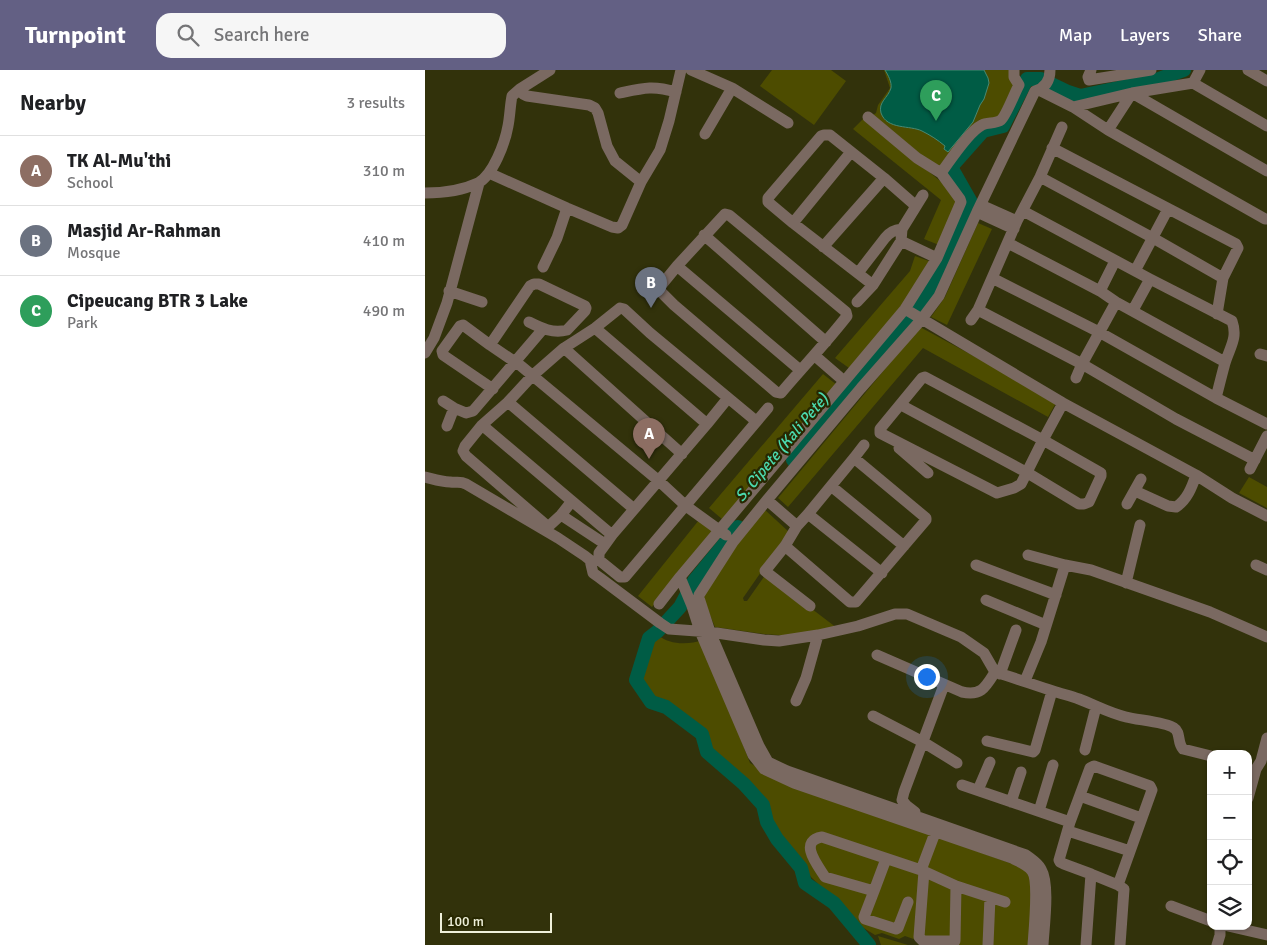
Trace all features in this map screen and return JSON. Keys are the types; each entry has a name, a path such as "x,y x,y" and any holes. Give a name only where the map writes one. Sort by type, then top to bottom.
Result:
{"street":[{"path":"425,193 451,192 479,183 489,173 503,144 512,96 520,88 549,70"},
{"path":"489,173 567,208 618,228 622,225 641,182 660,150 681,70"},
{"path":"691,70 732,88 788,123"},
{"path":"941,173 970,135 983,124 1000,121 1004,116 1019,85 1014,70"},
{"path":"1091,70 1088,77 1089,80 1151,70"},
{"path":"1193,82 1200,70"},
{"path":"1249,70 1267,81"},
{"path":"659,604 727,536 767,500 939,296 1035,91 1046,80 1073,107 1108,130 1267,219"},
{"path":"1073,107 1193,82 1267,126"},
{"path":"620,93 651,87 664,88 676,92"},
{"path":"520,88 523,94 527,96 595,108 609,152 615,161 641,182"},
{"path":"705,134 732,88"},
{"path":"1108,130 1132,94"},
{"path":"1132,94 1267,171"},
{"path":"705,631 699,595 727,536 844,381 906,310 937,258 961,202 941,173 917,158 867,117"},
{"path":"971,320 978,310 1062,128"},
{"path":"873,285 793,223 768,202 768,198 821,136 830,135 916,206"},
{"path":"1052,148 1237,244 1238,248 1223,278 1217,314"},
{"path":"793,223 851,152"},
{"path":"1040,177 1223,278"},
{"path":"823,246 884,178"},
{"path":"425,353 434,338 449,291 479,183"},
{"path":"857,302 873,285 901,241 902,229 923,195"},
{"path":"543,268 557,238 567,208"},
{"path":"979,209 1018,220 1115,261 1232,321 1235,333 1233,344 1225,362 1216,398"},
{"path":"1135,271 1168,209"},
{"path":"725,214 729,215 846,312 847,316 779,393 703,330 659,290 677,266 725,214"},
{"path":"858,273 889,233 902,229"},
{"path":"704,236 826,342"},
{"path":"901,241 937,258"},
{"path":"1008,243 1100,291 1116,302 1225,362"},
{"path":"1100,291 1115,261"},
{"path":"677,266 800,370"},
{"path":"992,278 1099,332 1216,398 1267,424"},
{"path":"1133,310 1150,279"},
{"path":"490,345 530,286 534,284 539,284 586,308 567,330 558,332 543,329 529,322"},
{"path":"449,291 482,302"},
{"path":"1076,378 1116,302"},
{"path":"443,401 469,413 493,388 564,348 595,328 620,308 624,309 756,422"},
{"path":"906,310 1063,403 1267,516"},
{"path":"978,310 1082,364 1176,418 1252,465 1267,436"},
{"path":"493,388 443,355 442,352 460,326 463,325 524,369 659,481 686,506 727,536"},
{"path":"595,328 707,424"},
{"path":"543,329 508,402 482,426 463,451 466,456 546,525 549,526 561,515 572,501"},
{"path":"564,348 682,454"},
{"path":"814,355 844,381"},
{"path":"901,405 1026,472 1079,504 1089,502 1101,476 1101,473 1043,440 925,377 922,378 880,429 880,433 928,473"},
{"path":"728,398 599,553 599,560 620,577 625,577 768,408"},
{"path":"508,402 634,509"},
{"path":"884,436 997,493 1021,484 1063,403"},
{"path":"447,426 455,408"},
{"path":"482,426 572,501 609,540"},
{"path":"810,606 765,571 785,546 797,526 864,445"},
{"path":"785,546 850,602 856,602 926,520 926,518 855,458"},
{"path":"1135,491 1168,506 1176,507 1184,500 1196,475"},
{"path":"434,479 451,482 460,481 558,538 590,560 593,572 664,626 779,641 858,626 895,614 907,614 961,637 984,653 997,673 1078,698 1096,707 1125,717 1175,728 1180,746 1207,755"},
{"path":"1127,504 1141,479"},
{"path":"831,486 903,546"},
{"path":"767,500 797,526"},
{"path":"808,514 881,573"},
{"path":"561,515 609,540"},
{"path":"1126,583 1140,525"},
{"path":"1028,555 1091,570 1210,612 1267,637"},
{"path":"976,565 1055,595"},
{"path":"1025,681 1047,625 1065,565"},
{"path":"682,581 692,606 768,762 786,775 937,828 1012,858 1026,866 1034,874 1033,945"},
{"path":"986,600 1047,625"},
{"path":"877,655 962,692 969,694 977,693 997,673 1016,630"},
{"path":"796,701 806,678 818,635"},
{"path":"943,684 902,800 906,806 937,828 1026,855 1035,861 1041,868 1046,886 1043,945"},
{"path":"987,741 1033,752 1052,691"},
{"path":"1085,750 1096,707"},
{"path":"873,716 923,742 957,763"},
{"path":"1249,795 1267,738"},
{"path":"978,790 990,762"},
{"path":"1039,812 1053,765"},
{"path":"1118,885 1152,790 1150,786 1094,766 1090,768 1069,826 1060,862 1118,885 1124,890 1120,945"},
{"path":"1011,802 1021,772"},
{"path":"786,775 920,817"},
{"path":"962,785 1039,812 1130,851"},
{"path":"1080,796 1141,818"},
{"path":"937,828 923,871 919,937 922,940 955,943 957,886"},
{"path":"874,892 825,877 811,854 811,844 822,837 923,871 957,886 1005,902"},
{"path":"886,859 864,917 865,919 895,929 898,928 908,902"},
{"path":"1086,945 1091,874"},
{"path":"988,945 990,897"},
{"path":"1171,906 1207,920"},
{"path":"1217,945 1220,930"},
{"path":"1246,930 1267,935"}],"shaded area":[{"path":"772,70 831,70 846,81 814,125 760,86"},
{"path":"884,70 1010,70 1016,85 1003,115 983,123 941,171 873,115 890,88"},
{"path":"885,70 984,70 989,83 973,122 948,152 944,149 945,146 925,133 917,129 893,125 884,118 880,109 891,88"},
{"path":"864,118 945,185 957,200 939,245 924,239 941,200 853,129"},
{"path":"978,223 992,229 947,325 931,317 945,297"},
{"path":"915,256 929,261 905,303 849,368 835,358 910,271"},
{"path":"920,327 1057,401 1048,417 923,348 788,507 778,498"},
{"path":"823,374 837,385 722,519 709,508"},
{"path":"1249,477 1267,487 1267,508 1239,493"},
{"path":"764,509 789,532 743,598 744,601 747,601 766,574 837,628 794,636 715,627 702,596 727,553"},
{"path":"699,520 713,532 652,607 638,596"},
{"path":"658,635 668,641 679,643 691,643 702,640 750,763 779,780 1026,869 1033,880 1030,945 920,945 919,941 905,936 899,939 882,933 875,935 862,927 811,877 773,827 765,803 740,776 710,752 704,732 667,703 653,699 639,680 651,639"},
{"path":"878,936 908,945 881,945"}],"waterway":[{"name":"S. Cipete (Kali Pete)","path":"793,460 920,307 939,276 972,204 951,167 983,131 1003,126 1027,79 1041,79 1080,96 1156,80 1184,70"},
{"name":"S. Cipete (Kali Pete)","path":"738,527 694,581 680,607 649,638 636,680 651,702 666,707 702,734 707,752 744,784 763,805 767,822 777,839 801,868 805,883 834,903 869,945"}],"place":[{"name":"Cipeucang BTR 3 Lake","path":"936,121"},
{"name":"Masjid Ar-Rahman","path":"651,308"},
{"name":"TK Al-Mu'thi","path":"649,459"}]}
